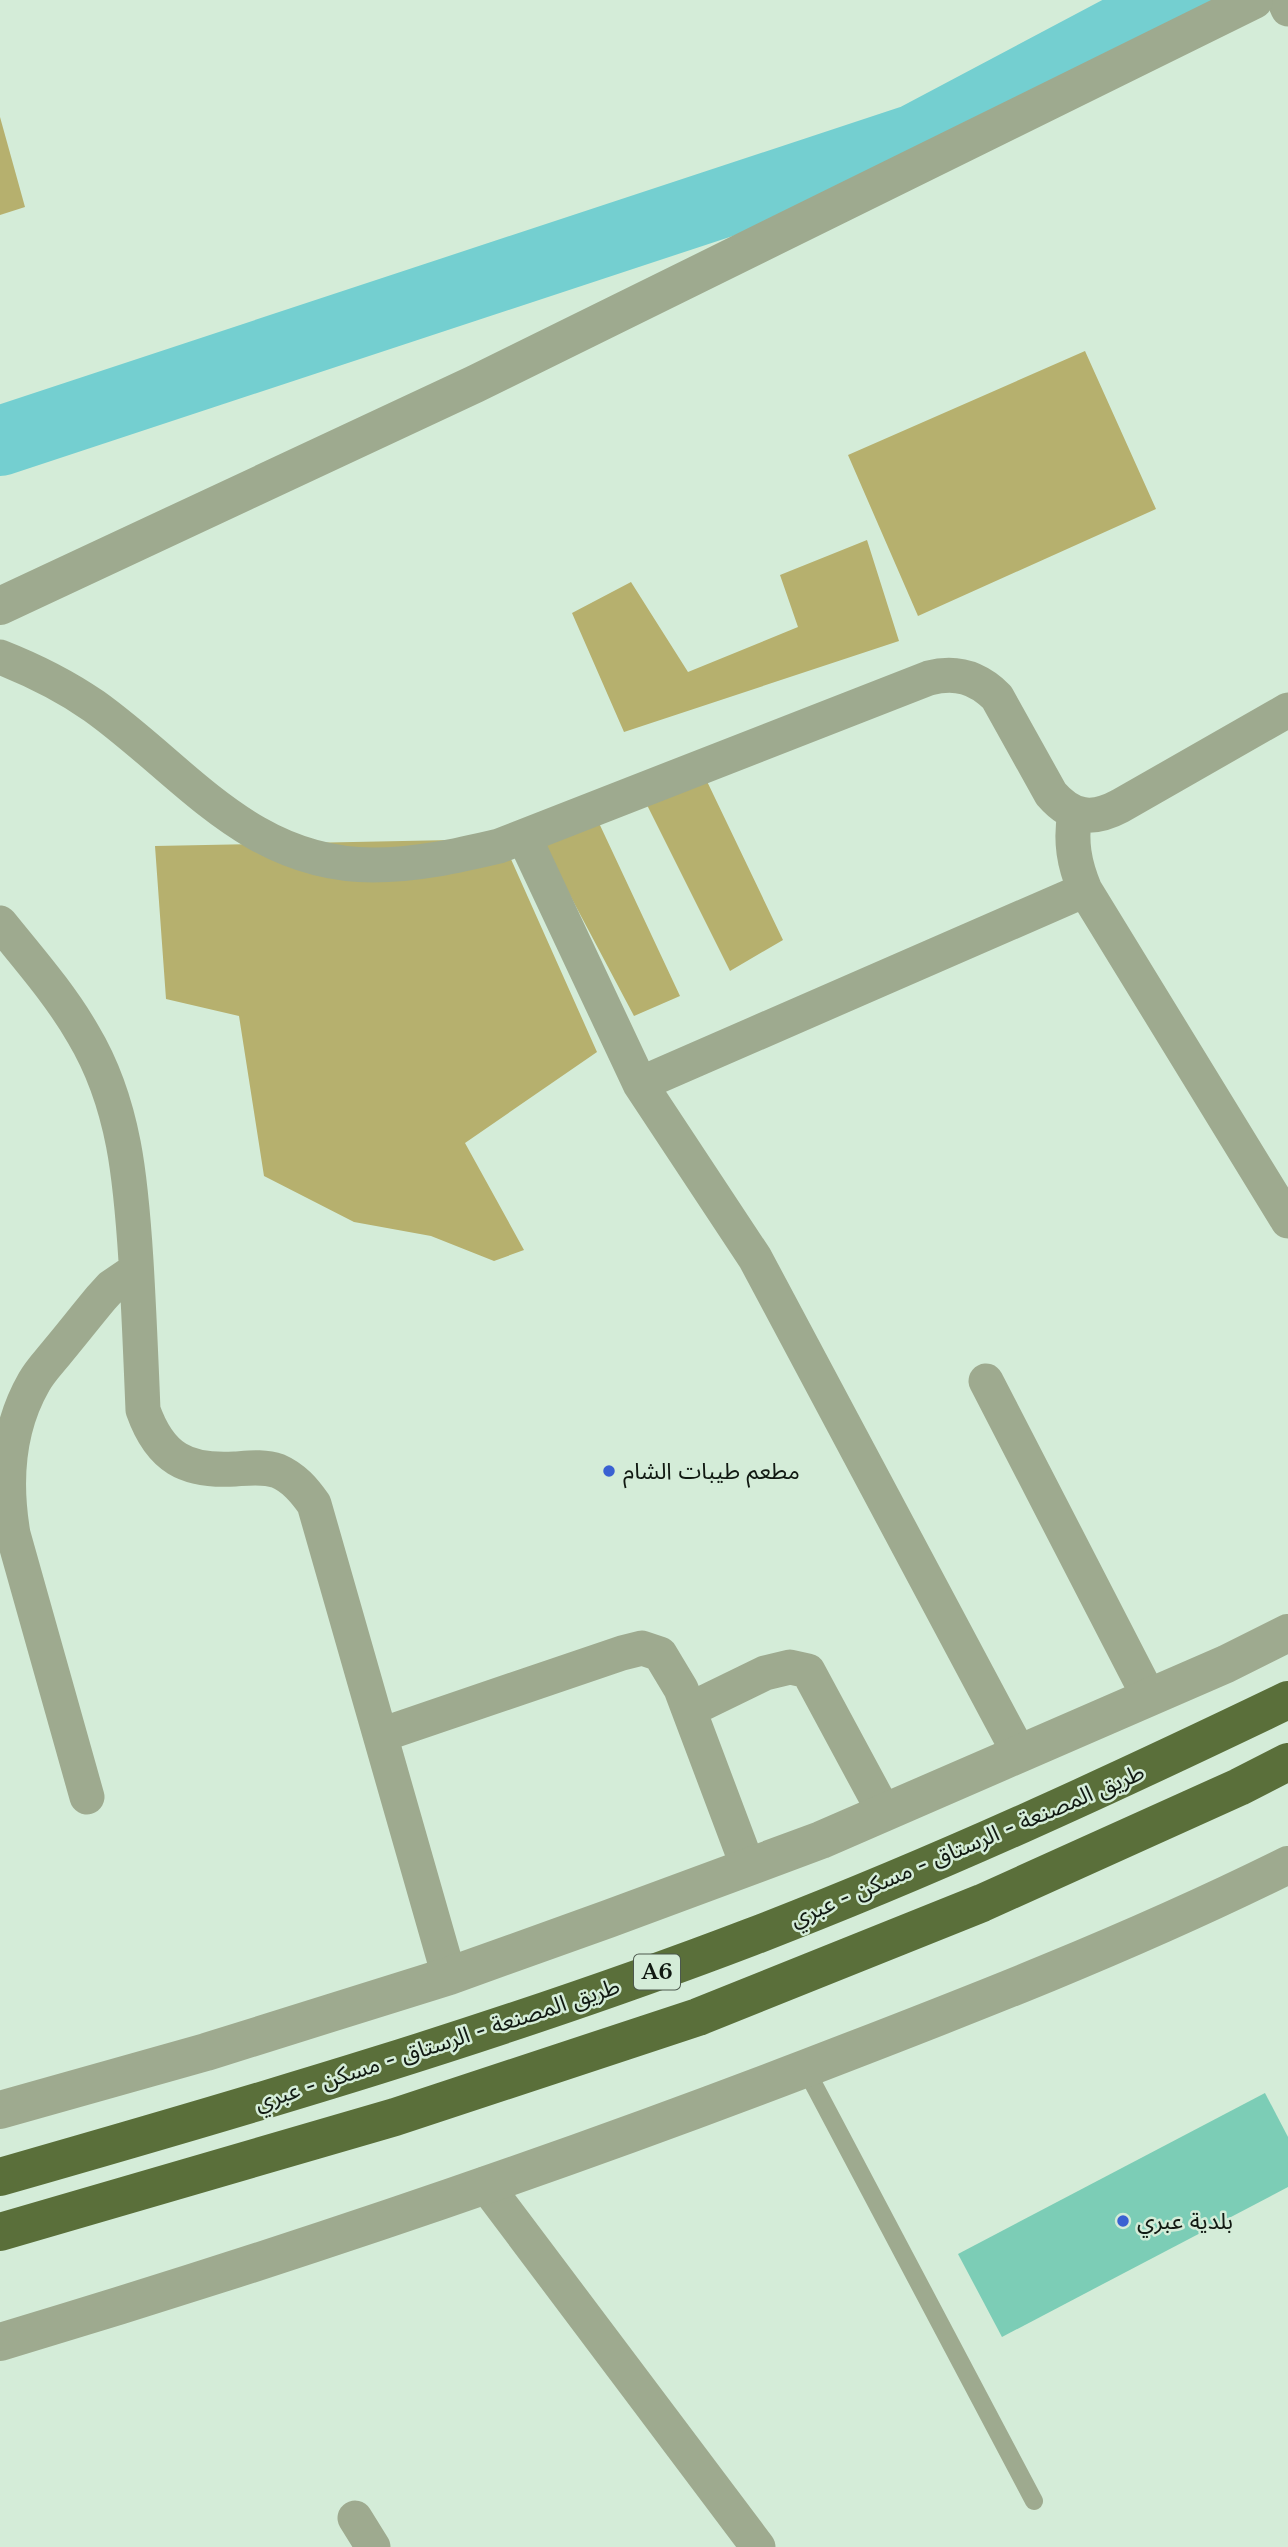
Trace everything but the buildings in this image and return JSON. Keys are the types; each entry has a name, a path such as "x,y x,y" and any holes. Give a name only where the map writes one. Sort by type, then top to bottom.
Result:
{"highway":[{"name":"طريق المصنعة - الرستاق - مسكن - عبري","path":"0,2177 281,2095 466,2037 738,1942 924,1869 1055,1811 1288,1700"},
{"name":"A6","path":"0,2232 395,2116 698,2017 995,1897 1239,1787 1288,1762"}],"street":[{"path":"0,606 475,384 1254,0"},
{"path":"1284,0 1288,9"},
{"path":"0,657 52,680 93,705 226,815 269,841 336,862 371,865 453,857 499,846 943,674 972,678 986,686 997,697 1051,794 1061,806 1075,813 1091,816 1106,813 1288,710"},
{"path":"1075,813 1072,846 1076,869 1085,890 1288,1221"},
{"path":"524,837 640,1084 755,1258 1019,1753"},
{"path":"640,1084 1085,890"},
{"path":"2,928 62,1001 84,1035 116,1109 131,1190 143,1410 150,1430 161,1447 195,1468 215,1470 264,1467 292,1479 314,1504 321,1520 449,1976"},
{"path":"87,1797 13,1534 7,1473 20,1410 35,1380 111,1287 136,1270"},
{"path":"986,1381 1149,1697"},
{"path":"0,2110 206,2052 449,1976 821,1840 1226,1664 1288,1633"},
{"path":"381,1735 642,1648 660,1654 681,1689 748,1867"},
{"path":"689,1710 765,1673 790,1667 808,1671 884,1812"},
{"path":"0,2342 315,2244 726,2099 1016,1987 1146,1931 1288,1865"},
{"path":"485,2184 758,2547"}],"lane":[{"path":"805,2068 1034,2501"}],"shaded area":[{"path":"0,117 25,207 0,215"},
{"path":"1085,351 1156,509 918,616 848,455"},
{"path":"867,540 899,641 624,732 572,613 631,582 688,672 798,627 780,575"},
{"path":"703,773 783,940 730,971 642,795"},
{"path":"591,806 680,996 634,1016 537,833"},
{"path":"502,839 597,1052 465,1143 524,1250 494,1261 431,1236 354,1222 264,1176 239,1016 166,999 155,846"}],"waterway":[{"path":"0,441 915,139 1177,0"}],"place":[{"name":"مطعم طيبات الشام","path":"609,1471"},
{"name":"بلدية عبري","path":"1123,2221"}]}
